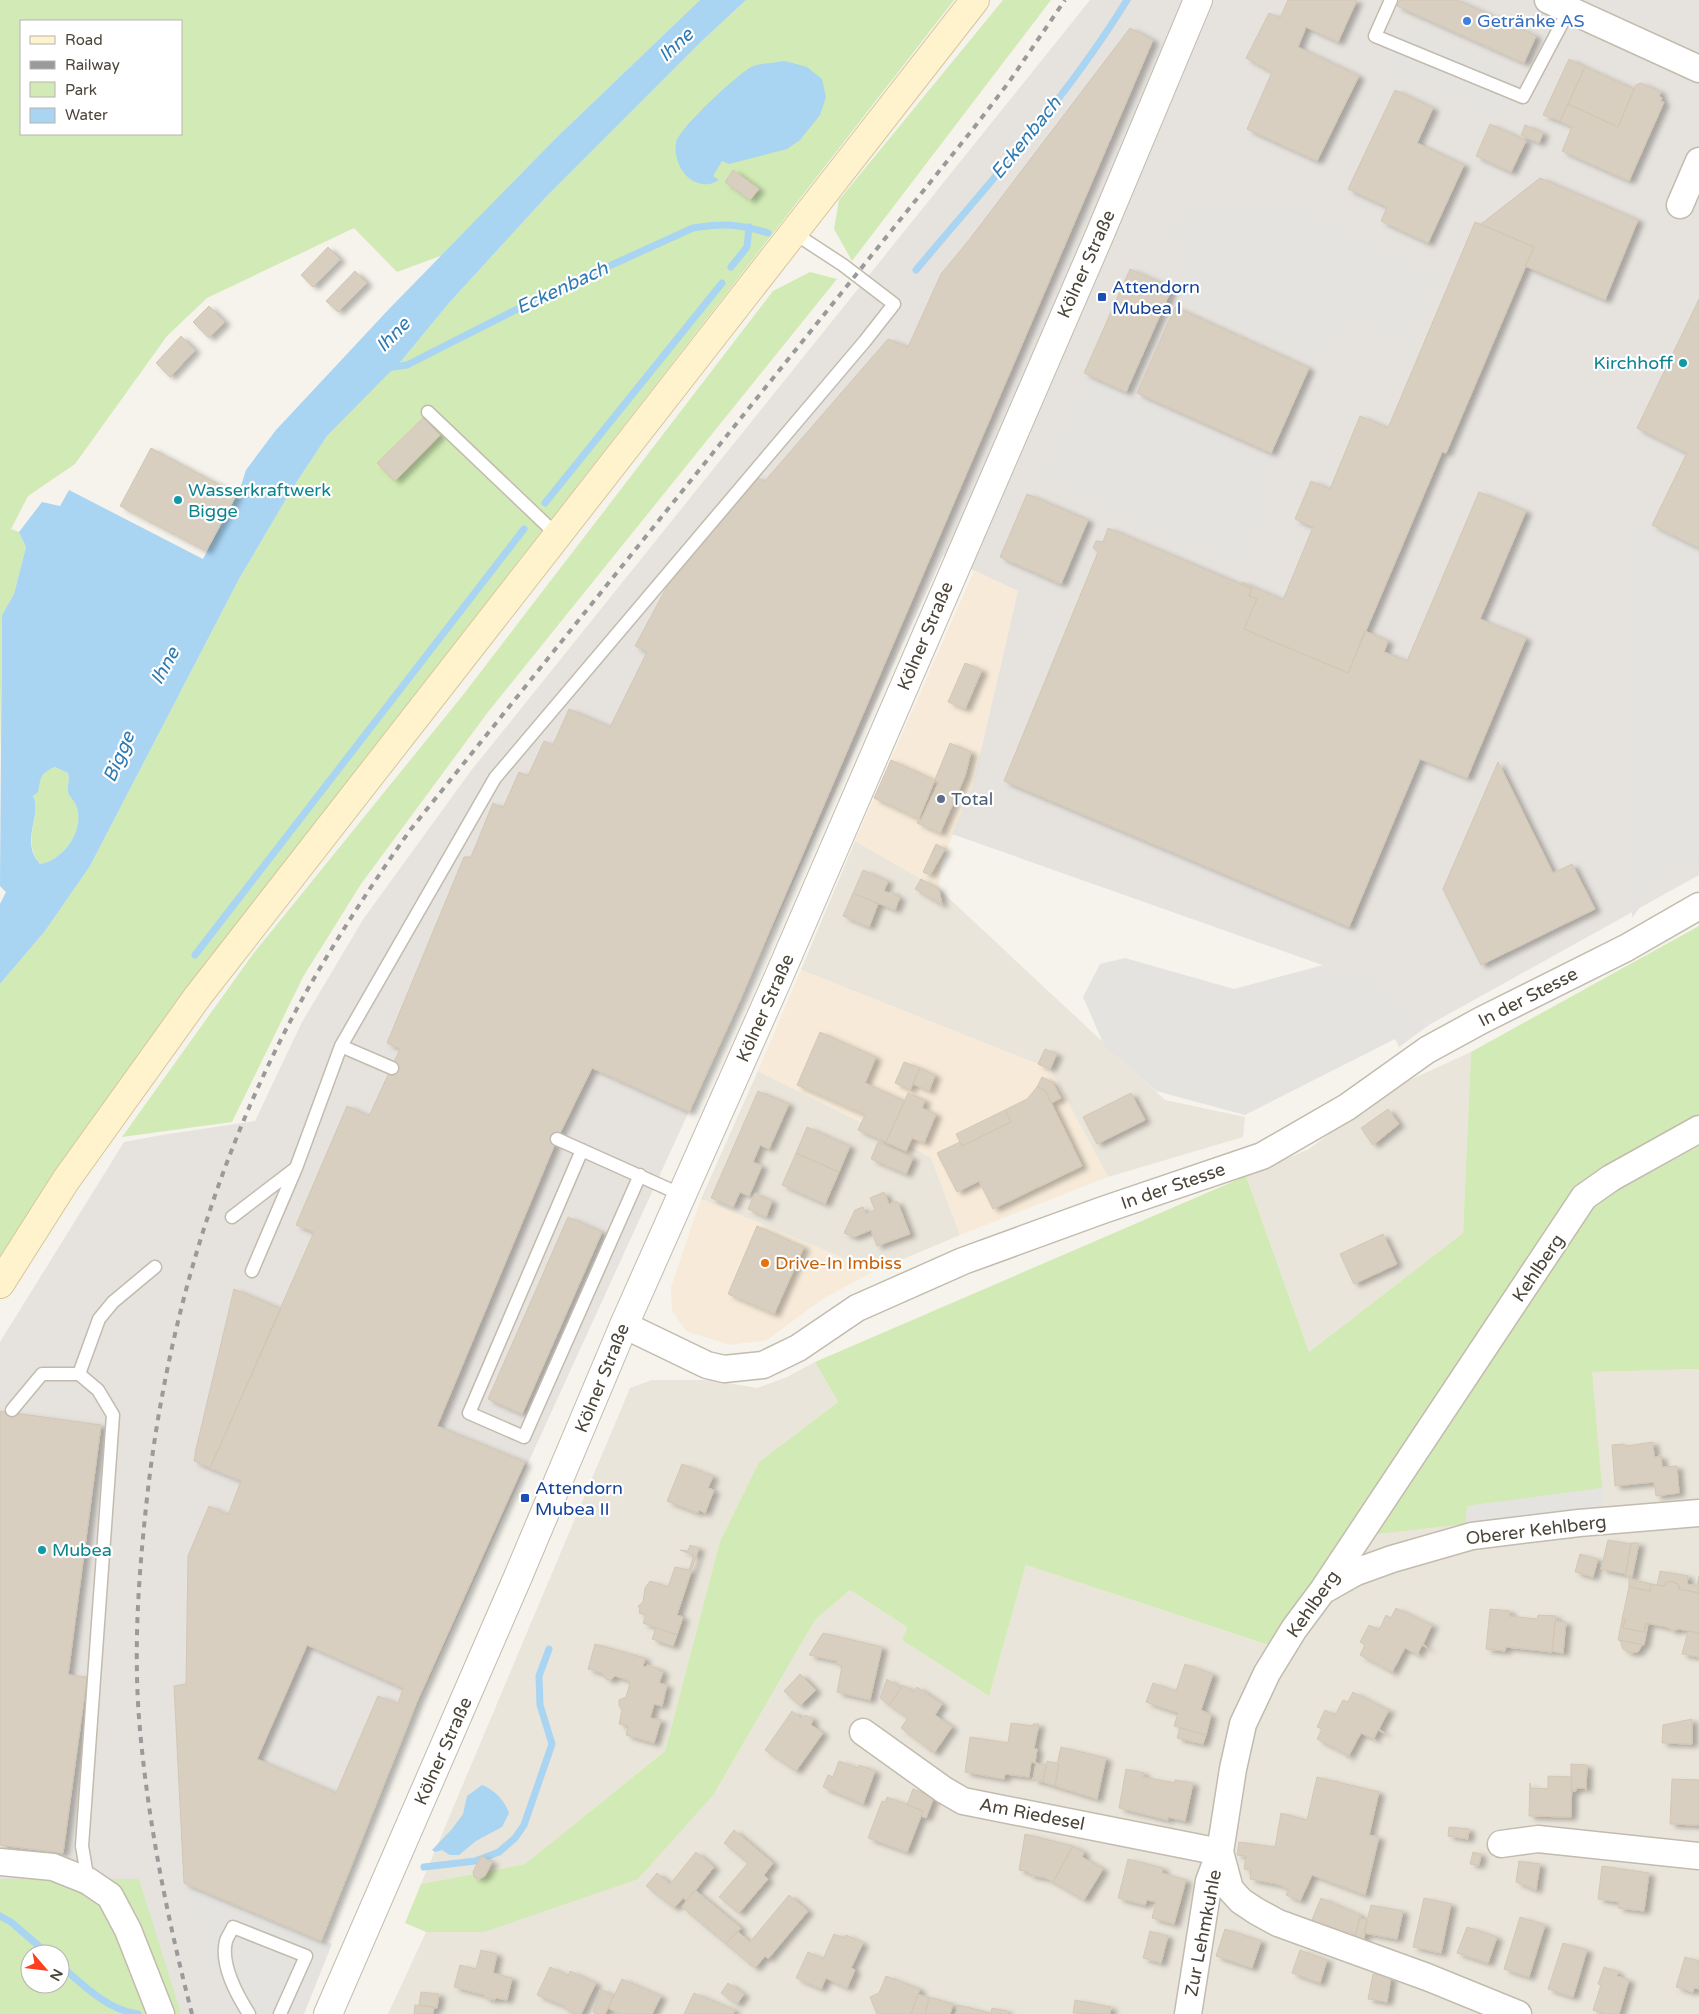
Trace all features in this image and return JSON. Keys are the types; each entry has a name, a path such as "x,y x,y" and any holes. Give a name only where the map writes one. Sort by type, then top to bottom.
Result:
{"main road":[{"path":"0,1284 66,1180 198,996 975,0"}],"street":[{"name":"Kölner Straße","path":"328,2014 518,1579 624,1325 776,984 1100,234 1198,0"},
{"path":"1559,5 1699,69"},
{"path":"1680,205 1699,161"},
{"name":"In der Stesse","path":"624,1325 707,1365 724,1369 764,1365 798,1348 857,1308 963,1261 1262,1156 1347,1107 1427,1050 1480,1021 1626,948 1699,906"},
{"name":"Kehlberg","path":"1518,2014 1427,1977 1278,1923 1241,1901 1230,1889 1220,1852 1233,1769 1243,1724 1271,1666 1294,1629 1324,1590 1584,1197 1611,1178 1699,1129"},
{"name":"Oberer Kehlberg","path":"1324,1590 1356,1572 1392,1559 1472,1536 1579,1522 1699,1513"},
{"name":"Am Riedesel","path":"863,1732 944,1790 963,1801 1220,1852"},
{"path":"1501,1844 1538,1839 1699,1856"},
{"name":"Zur Lehmkuhle","path":"1188,2014 1209,1882 1220,1852"},
{"path":"0,1862 53,1866 88,1882 110,1896 128,1930 161,2014"}],"lane":[{"path":"1391,0 1375,36 1523,97 1559,5"},
{"path":"252,1271 296,1168 341,1046 495,778 865,341 894,304 843,264 794,233"},
{"path":"428,412 557,535"},
{"path":"341,1046 392,1068"},
{"path":"557,1139 682,1195"},
{"path":"582,1150 469,1413 524,1437 640,1176"},
{"path":"232,1217 296,1168"},
{"path":"79,1374 99,1319 113,1302 155,1266"},
{"path":"12,1410 42,1374 79,1374 98,1390 113,1415 82,1846 88,1882"},
{"path":"249,2014 237,1997 225,1958 226,1941 233,1927 306,1956 280,2014"}],"shaded area":[{"path":"1090,0 1699,0 1699,875 1429,1025 1393,990 952,834 973,785 1018,591 943,556 276,2014 176,2014 139,1879 0,1879 0,1342 124,1142 255,1121 302,1022 364,918 470,772"},
{"path":"1402,23 1519,75 1498,118 1379,67"},
{"path":"1297,204 1438,276 1408,350 1349,320 1318,363 1180,299 1168,213"},
{"path":"1083,378 1276,461 1253,560 1245,566 1176,542 1040,474"},
{"path":"1652,525 1699,548 1699,858 1658,883 1632,918 1627,529"},
{"path":"974,571 1018,591 973,785 941,864 939,889 855,841"},
{"path":"855,841 939,889 1165,1100 1245,1117 1243,1137 1108,1177 1050,1069 801,970"},
{"path":"1125,958 1234,989 1327,964 1393,990 1429,1025 1399,1047 1395,1039 1245,1115 1156,1091 1104,1045 1083,997 1100,964"},
{"path":"801,970 1050,1069 1108,1177 960,1235 931,1157 758,1071"},
{"path":"1471,1052 1463,1233 1309,1352 1246,1176 1309,1149 1390,1089"},
{"path":"758,1071 931,1157 960,1235 875,1271 701,1199"},
{"path":"701,1199 875,1271 824,1298 767,1340 730,1345 686,1331 672,1311 671,1287"},
{"path":"815,1362 838,1402 759,1462 720,1541 665,1751 525,1864 421,1884 630,1388 652,1380 710,1380 757,1388 787,1377"},
{"path":"1699,1369 1699,2014 388,2014 426,1932 484,1932 714,1794 815,1620 850,1590 907,1627 902,1640 989,1696 1026,1565 1270,1646 1341,1538 1591,1372"},
{"path":"1602,1488 1604,1508 1466,1524 1467,1506"},
{"path":"188,1887 332,1944 304,2014 224,2014"}],"green space":[{"path":"0,0 700,0 556,138 443,255 397,272 354,228 207,298 167,336 75,464 28,496 11,529 19,532 26,547 14,594 2,615 0,754"},
{"path":"746,0 954,0 168,1013 0,1257 0,984 45,931 90,866 239,579 292,489 327,436 402,360 449,303 545,198 704,39"},
{"path":"1003,0 1051,0 852,261 834,229 839,200"},
{"path":"810,272 837,279 488,712 361,884 303,977 232,1122 122,1137 253,954 463,695 773,291"},
{"path":"55,767 68,773 68,792 77,805 79,814 78,824 76,833 65,850 49,861 40,864 34,855 32,846 36,811 33,796 39,787 39,780 46,771"},
{"path":"1699,926 1699,1369 1592,1372 1602,1488 1467,1506 1466,1524 1341,1538 1271,1646 1026,1565 989,1696 902,1640 907,1627 850,1590 815,1620 714,1794 638,1879 484,1932 426,1932 405,1923 421,1884 525,1864 665,1751 720,1541 759,1462 838,1402 815,1362 1246,1176 1309,1352 1463,1233 1471,1052"},
{"path":"0,1879 139,1879 181,2014 0,2014"}],"water":[{"path":"700,0 746,0 704,39 545,198 449,303 402,360 327,436 292,489 239,579 90,866 45,931 0,984 0,904 6,892 0,886 2,615 14,594 26,547 19,532 42,502 60,506 69,490 203,559 240,489 246,470 276,430 389,309 556,138","holes":["55,767 68,773 68,792 75,803 78,824 71,842 65,850 49,861 40,864 31,846 35,811 33,796 38,792 40,780 46,772"]},
{"path":"785,61 807,67 822,79 826,97 820,115 800,140 787,149 729,164 722,161 713,176 719,180 711,184 694,182 683,172 679,165 676,143 679,136 722,91 751,67"},
{"path":"482,1785 495,1793 507,1808 509,1813 502,1827 476,1841 459,1855 450,1855 442,1850 435,1852 432,1850 463,1814 467,1796"}],"building":[{"path":"1288,0 1357,0 1338,42 1306,27 1298,47 1359,76 1317,161 1247,129 1272,72 1246,58 1269,13 1280,18"},
{"name":"Getränke AS","path":"1400,0 1457,0 1536,36 1524,63 1397,6"},
{"path":"1130,28 1153,40 740,1000 689,1112 592,1068 557,1139 437,1426 525,1462 417,1702 321,1941 184,1883 174,1686 186,1684 188,1556 209,1506 228,1515 241,1481 210,1468 314,1232 296,1225 347,1106 369,1116 400,1049 387,1043 464,857 471,857 493,803 503,808 519,772 528,776 544,741 553,745 569,709 610,727 647,652 635,646 669,583 758,477 764,482 888,339 908,347 941,274","holes":["307,1645 403,1688 398,1704 378,1696 336,1793 257,1759"]},
{"path":"1569,59 1585,67 1560,121 1543,115"},
{"path":"1585,67 1634,89 1618,127 1568,104"},
{"path":"1641,83 1661,92 1659,96 1662,98 1661,101 1664,102 1629,181 1562,151 1572,127 1560,121 1568,104 1618,127 1636,85"},
{"path":"1395,90 1433,108 1417,143 1464,165 1428,243 1381,221 1387,207 1348,189"},
{"path":"1490,124 1526,141 1511,172 1476,156"},
{"path":"1525,125 1543,133 1539,143 1521,135"},
{"path":"733,170 759,189 750,200 725,182"},
{"path":"1540,178 1638,220 1605,300 1525,266 1534,247 1481,224"},
{"path":"1475,222 1534,247 1446,453 1442,452 1348,673 1244,629 1257,599 1249,596 1252,589 1241,584 1242,582 1283,600 1313,527 1295,519 1311,481 1330,489 1360,416 1388,428"},
{"path":"328,247 340,259 313,287 301,275"},
{"path":"1130,269 1172,288 1126,392 1084,373"},
{"path":"355,271 367,283 338,312 326,301"},
{"name":"Kirchhoff","path":"1699,299 1699,548 1652,525 1687,453 1637,428"},
{"path":"209,306 225,322 209,338 193,322"},
{"path":"1175,307 1309,368 1271,453 1137,393"},
{"path":"181,336 195,350 170,377 156,363"},
{"path":"423,418 440,435 395,481 377,463"},
{"name":"Wasserkraftwerk Bigge","path":"151,448 237,494 206,551 120,506"},
{"path":"1479,492 1526,511 1480,619 1526,638 1467,778 1420,759 1349,927 1004,781 1098,552 1093,548 1096,541 1103,542 1108,528 1252,589 1249,596 1257,599 1244,629 1348,673 1365,631 1388,641 1384,652 1407,661"},
{"path":"1027,494 1088,520 1061,584 1000,557"},
{"path":"965,663 982,670 965,709 948,702"},
{"name":"Total","path":"950,743 971,752 965,776 940,833 917,823"},
{"path":"891,760 939,782 921,820 874,798"},
{"path":"1498,762 1553,873 1572,864 1595,909 1481,965 1443,889"},
{"path":"936,844 945,849 930,875 923,872"},
{"path":"863,870 888,881 884,891 889,893 893,891 894,895 900,897 895,910 853,893"},
{"path":"921,879 939,889 942,905 915,889"},
{"path":"853,893 878,904 869,927 843,916"},
{"path":"820,1032 876,1057 865,1083 905,1101 886,1142 858,1130 865,1115 797,1085"},
{"path":"1045,1049 1057,1054 1050,1069 1038,1064"},
{"path":"904,1062 920,1068 910,1090 895,1083"},
{"path":"920,1068 935,1075 929,1091 913,1084"},
{"path":"1042,1077 1052,1082 1061,1098 1051,1103 1045,1090 1037,1087"},
{"path":"1037,1087 1045,1090 1082,1166 993,1209 979,1181 957,1192 937,1153 960,1142 962,1146 1011,1122 1005,1110 1027,1099"},
{"path":"758,1091 789,1104 769,1149 760,1145 753,1162 762,1166 749,1196 740,1192 733,1207 711,1198"},
{"path":"908,1093 925,1100 922,1108 936,1114 924,1143 912,1138 906,1151 886,1142"},
{"path":"1131,1093 1145,1120 1097,1144 1083,1117"},
{"path":"1388,1109 1399,1124 1373,1145 1361,1128"},
{"path":"1005,1110 1011,1122 962,1146 956,1134"},
{"path":"807,1127 850,1146 839,1172 796,1153"},
{"path":"878,1142 913,1158 906,1174 871,1159"},
{"path":"796,1153 839,1172 825,1204 782,1185"},
{"path":"884,1192 889,1204 897,1201 910,1234 877,1246 871,1230 854,1237 844,1233 855,1210 863,1207 866,1214 875,1210 870,1198"},
{"path":"755,1193 772,1201 766,1217 748,1209"},
{"path":"568,1217 602,1232 522,1414 488,1399"},
{"path":"757,1226 804,1247 774,1314 728,1294"},
{"path":"1383,1234 1397,1264 1354,1284 1340,1254"},
{"path":"234,1289 281,1309 210,1468 194,1461"},
{"name":"Mubea","path":"0,1411 101,1425 68,1675 87,1677 63,1853 0,1845"},
{"path":"1653,1442 1654,1457 1661,1456 1662,1467 1677,1466 1679,1493 1656,1496 1654,1482 1615,1486 1612,1445 1624,1444 1626,1446"},
{"path":"682,1464 713,1476 708,1488 714,1490 705,1513 699,1510 698,1513 667,1501"},
{"path":"1608,1540 1631,1544 1626,1574 1601,1569"},
{"path":"1631,1543 1639,1543 1632,1577 1625,1575"},
{"path":"690,1545 699,1548 677,1615 683,1617 677,1635 643,1623 646,1615 639,1613 640,1609 638,1606 643,1602 645,1588 650,1581 668,1587 675,1567 689,1570 694,1555 680,1550 688,1551"},
{"path":"1580,1554 1598,1559 1593,1577 1575,1572"},
{"path":"1660,1571 1688,1576 1687,1584 1697,1586 1699,1576 1699,1593 1679,1589 1680,1586 1676,1583 1668,1581 1664,1586 1657,1585"},
{"path":"1629,1579 1651,1584 1650,1591 1629,1587"},
{"path":"1669,1581 1677,1583 1679,1589 1699,1593 1699,1633 1679,1629 1673,1631 1667,1627 1646,1623 1644,1632 1623,1628 1625,1619 1622,1619 1629,1587 1650,1591 1651,1584 1664,1586"},
{"path":"1396,1608 1431,1625 1433,1623 1423,1644 1429,1649 1422,1645 1418,1653 1419,1655 1405,1648 1391,1674 1391,1671 1360,1655 1365,1645 1360,1642 1369,1625 1379,1630 1386,1615 1391,1618"},
{"path":"1490,1609 1510,1611 1509,1616 1537,1619 1538,1615 1556,1616 1552,1652 1506,1647 1505,1651 1486,1649"},
{"path":"1622,1619 1625,1619 1623,1628 1644,1632 1646,1623 1648,1624 1644,1645 1618,1640"},
{"path":"1555,1621 1566,1622 1563,1653 1552,1651"},
{"path":"656,1628 677,1635 673,1646 652,1639"},
{"path":"1688,1631 1699,1633 1699,1657 1682,1654"},
{"path":"823,1633 882,1647 870,1700 837,1692 842,1666 836,1664 837,1661 809,1655"},
{"path":"1620,1640 1642,1645 1638,1652 1630,1653 1623,1649"},
{"path":"595,1644 645,1658 643,1666 646,1667 647,1665 660,1669 659,1671 663,1672 659,1683 667,1685 662,1706 654,1704 650,1718 661,1720 654,1743 626,1735 628,1726 619,1724 622,1710 619,1706 619,1700 626,1697 630,1683 628,1680 615,1676 611,1680 606,1679 602,1673 588,1669"},
{"path":"1185,1664 1213,1674 1201,1710 1211,1715 1206,1735 1174,1726 1178,1713 1146,1702 1153,1683 1176,1691"},
{"path":"800,1674 816,1690 800,1706 784,1691"},
{"path":"887,1679 901,1688 889,1705 880,1698"},
{"path":"903,1685 914,1692 917,1687 942,1704 935,1715 952,1727 934,1753 901,1728 908,1718 889,1705"},
{"path":"1353,1692 1387,1710 1390,1708 1379,1729 1386,1734 1378,1730 1374,1738 1376,1740 1361,1733 1347,1759 1348,1755 1317,1739 1322,1729 1317,1727 1325,1710 1335,1715 1343,1700 1348,1702"},
{"path":"792,1711 801,1718 806,1715 813,1719 811,1725 823,1733 796,1771 765,1750"},
{"path":"1692,1719 1692,1744 1662,1743 1663,1725"},
{"path":"1011,1723 1033,1726 1033,1724 1039,1724 1034,1748 1037,1749 1035,1763 1031,1762 1029,1777 1005,1774 1004,1779 965,1772 970,1737 1008,1743"},
{"path":"1180,1728 1206,1735 1203,1744 1177,1738"},
{"path":"1061,1747 1106,1758 1097,1799 1055,1786"},
{"path":"839,1761 858,1768 859,1765 875,1771 863,1804 823,1787 828,1775 833,1777"},
{"path":"1047,1761 1059,1764 1055,1786 1043,1782"},
{"path":"1036,1763 1046,1765 1043,1782 1033,1780"},
{"path":"1571,1764 1587,1765 1586,1791 1585,1788 1576,1788 1576,1791 1571,1791"},
{"path":"1126,1769 1144,1773 1143,1777 1175,1783 1175,1780 1193,1783 1185,1821 1168,1817 1168,1820 1119,1808"},
{"path":"1548,1776 1572,1777 1571,1817 1529,1816 1530,1783 1531,1788 1548,1789"},
{"path":"1317,1777 1379,1792 1369,1835 1379,1837 1365,1895 1312,1875 1300,1901 1286,1895 1289,1889 1277,1884 1250,1879 1251,1870 1244,1869 1246,1856 1237,1855 1239,1842 1275,1847 1281,1813 1307,1820"},
{"path":"1672,1779 1699,1780 1699,1825 1670,1824"},
{"path":"913,1789 934,1797 926,1818 921,1816 923,1811 907,1805"},
{"path":"887,1797 923,1811 907,1852 868,1838 882,1801 885,1802"},
{"path":"1449,1827 1469,1829 1468,1839 1448,1836"},
{"path":"734,1830 773,1863 764,1875 768,1879 739,1913 719,1897 748,1863 724,1843"},
{"path":"1025,1834 1073,1846 1053,1882 1019,1870"},
{"path":"1073,1846 1084,1852 1082,1857 1103,1869 1084,1900 1053,1882"},
{"path":"696,1852 714,1867 687,1901 683,1898 674,1908 646,1886 657,1873 670,1884"},
{"path":"1473,1852 1481,1854 1479,1865 1470,1864"},
{"path":"481,1856 492,1862 485,1876 479,1879 474,1877 473,1872"},
{"path":"1128,1859 1163,1868 1162,1873 1186,1880 1174,1924 1152,1918 1156,1902 1147,1900 1145,1905 1118,1898"},
{"path":"1519,1861 1540,1864 1536,1890 1516,1882"},
{"path":"1602,1866 1649,1873 1644,1911 1618,1908 1619,1902 1598,1899"},
{"path":"695,1890 741,1928 726,1944 682,1907"},
{"path":"789,1895 808,1911 768,1959 765,1956 755,1968 726,1944 737,1931 750,1942"},
{"path":"1321,1898 1360,1915 1355,1937 1311,1922"},
{"path":"1424,1898 1451,1904 1441,1953 1413,1947"},
{"path":"1371,1905 1403,1911 1397,1939 1364,1933"},
{"path":"1520,1917 1545,1925 1529,1977 1504,1969"},
{"path":"1360,1918 1367,1920 1364,1939 1355,1937"},
{"path":"1467,1927 1497,1937 1488,1963 1457,1953"},
{"path":"1225,1929 1261,1941 1252,1968 1216,1956"},
{"path":"1150,1931 1168,1936 1161,1963 1143,1958"},
{"path":"834,1934 844,1938 846,1935 863,1943 851,1968 855,1970 847,1988 826,1978 821,1989 796,1978 808,1952 823,1959"},
{"path":"1563,1943 1587,1950 1573,1997 1548,1989"},
{"path":"481,1950 497,1954 493,1973 512,1978 507,2000 485,1998 485,1995 454,1987 460,1965 476,1969"},
{"path":"1300,1950 1327,1960 1320,1983 1292,1973"},
{"path":"1685,1957 1699,1961 1699,1989 1694,1988 1693,1992 1676,1987"},
{"path":"550,1967 568,1976 570,1971 596,1983 581,2014 576,2014 564,2008 565,2006 537,1995"},
{"path":"1604,1967 1618,1972 1617,1976 1629,1980 1619,2014 1605,2014 1593,2010 1601,1985 1598,1984"},
{"path":"1373,1974 1391,1977 1387,2002 1368,1999"},
{"path":"886,1976 920,1989 911,2014 877,2014 870,1997 879,1993"},
{"path":"622,1979 661,1996 652,2014 620,2014 608,2008"},
{"path":"728,1983 744,1994 737,2004 721,1993"},
{"path":"601,1989 614,1996 605,2014 596,2014 593,2012"},
{"path":"421,1992 439,1994 437,2008 419,2005"},
{"path":"694,1993 735,2010 733,2014 684,2014"},
{"path":"918,1994 929,1998 925,2014 911,2014"},
{"path":"929,1997 953,2004 950,2014 925,2014"},
{"path":"1075,2000 1111,2007 1110,2014 1073,2013"},
{"path":"415,2005 434,2007 433,2014 414,2014"},
{"path":"958,2005 991,2013 992,2008 1007,2011 1007,2014 956,2014"}],"waterway":[{"name":"Eckenbach","path":"916,270 1053,106 1104,36 1127,0"},
{"name":"Eckenbach","path":"386,368 407,365 541,297 693,228 731,225 768,233"},
{"path":"731,267 747,247 749,227"},
{"path":"545,503 722,283"},
{"path":"195,955 524,529"},
{"path":"424,1867 475,1861 499,1852 515,1838 524,1825 552,1744 540,1705 539,1676 549,1649"},
{"path":"0,1916 11,1922 36,1944"},
{"path":"70,1974 105,2002 127,2012 138,2014"}],"railway":[{"path":"192,2014 166,1904 147,1793 138,1693 137,1643 140,1567 153,1448 165,1379 199,1244 221,1177 247,1112 276,1049 309,987 358,907 411,829 973,129 1009,82 1065,0"}],"place":[{"name":"Getränke AS","path":"1467,21"},
{"name":"Attendorn Mubea I","path":"1102,297"},
{"name":"Kirchhoff","path":"1683,363"},
{"name":"Wasserkraftwerk Bigge","path":"178,500"},
{"name":"Total","path":"941,799"},
{"name":"Drive-In Imbiss","path":"765,1263"},
{"name":"Attendorn Mubea II","path":"525,1498"},
{"name":"Mubea","path":"42,1550"}],"water label":[{"name":"Ihne","path":"676,45"},
{"name":"Ihne","path":"393,335"},
{"name":"Ihne","path":"165,666"},
{"name":"Bigge","path":"119,757"}]}
